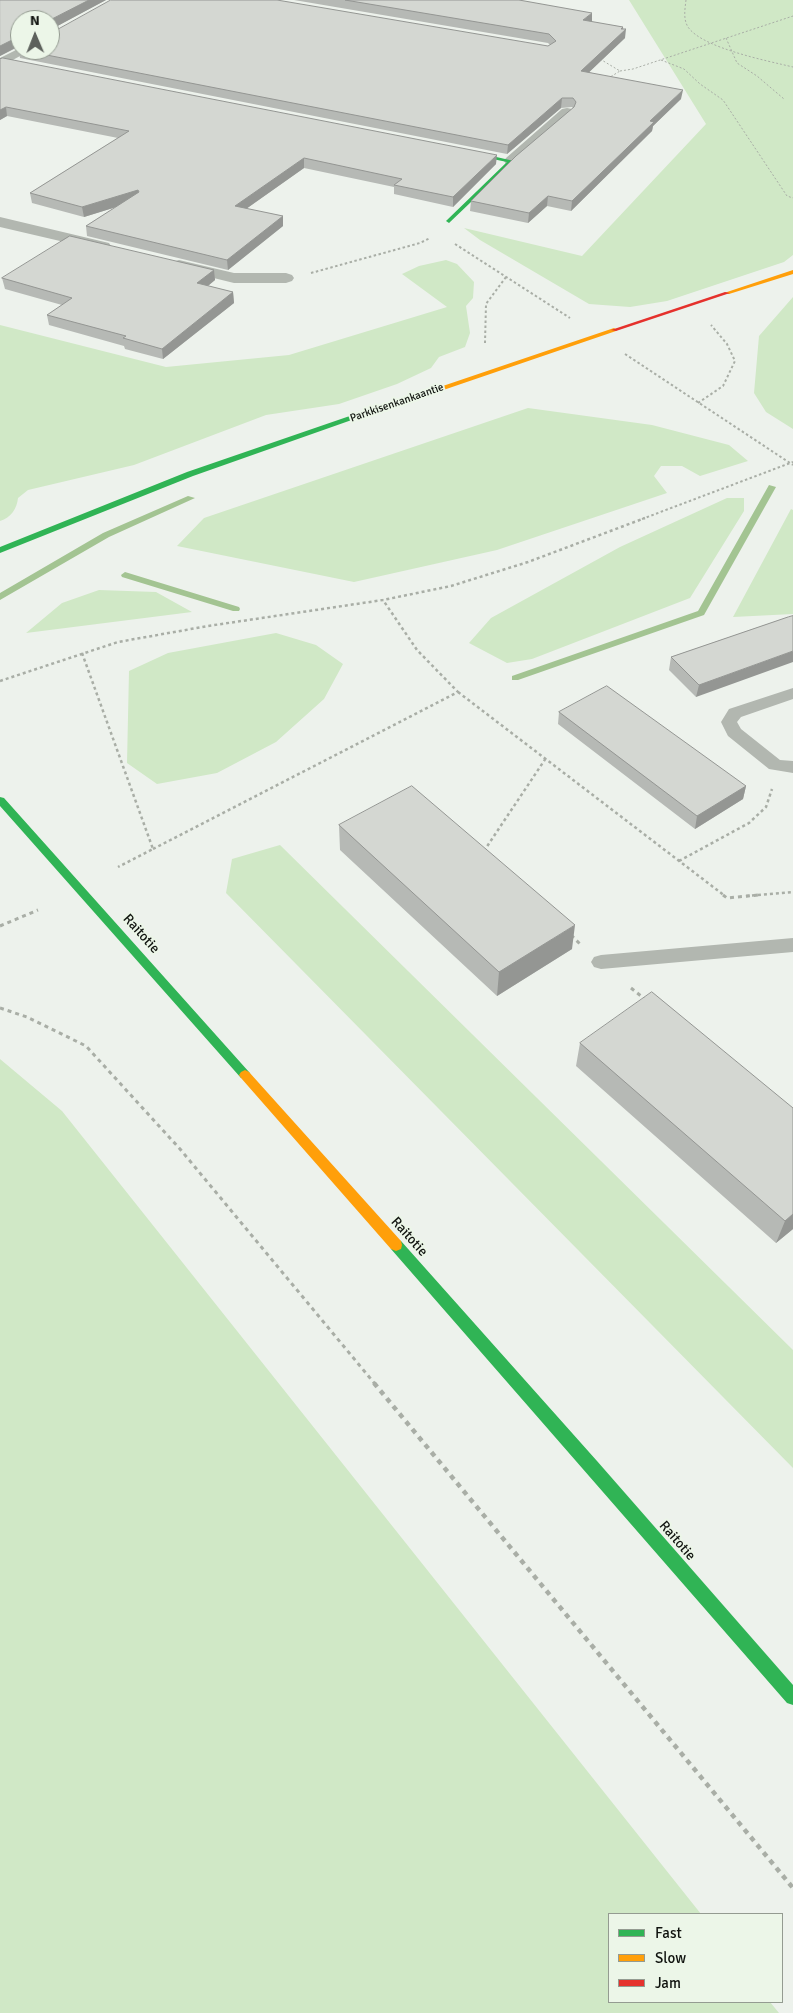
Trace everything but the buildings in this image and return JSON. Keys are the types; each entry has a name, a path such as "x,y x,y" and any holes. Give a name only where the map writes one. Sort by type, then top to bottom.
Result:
{"street":[{"path":"2,62 24,65"},
{"path":"449,221 511,161 567,112"},
{"path":"453,150 511,161"},
{"path":"0,222 122,251"},
{"path":"168,262 234,278 286,278"},
{"name":"Parkkisenkankaantie","path":"2,549 190,474 493,369 793,272"},
{"name":"Raitotie","path":"0,800 592,1466 793,1697"}],"lane":[{"path":"793,693 735,712 729,722 734,732 775,765 793,767"},
{"path":"601,962 793,945"}],"path":[{"path":"686,0 685,16 690,29 712,43 730,50 793,67"},
{"path":"567,112 602,82 620,71 661,60 793,16"},
{"path":"726,38 737,63 757,76 784,99"},
{"path":"593,57 620,71"},
{"path":"661,60 684,68 700,84 723,100 787,196 793,198"},
{"path":"286,278 334,268 420,243 439,234 449,221"},
{"path":"439,234 576,322"},
{"path":"485,347 486,304 506,277"},
{"path":"698,403 723,386 735,361 727,344 706,319"},
{"path":"620,350 792,464"},
{"path":"0,681 118,642 208,626 383,600 452,586 493,575 792,464"},
{"path":"383,600 417,650 458,692 727,898 793,892"},
{"path":"82,653 153,849"},
{"path":"118,867 458,692"},
{"path":"481,854 546,758"},
{"path":"679,861 748,823 766,807 772,790 775,765"},
{"path":"0,926 38,910"},
{"path":"0,1008 27,1016 86,1046 174,1142 793,1888"}],"green space":[{"path":"629,0 793,0 793,255 784,262 667,301 630,307 589,304 480,240 464,228 582,256 706,124"},
{"path":"446,260 457,264 474,282 473,298 466,306 470,333 465,347 439,357 431,368 397,384 339,404 266,415 134,465 28,490 18,498 15,509 10,515 0,521 0,325 166,367 289,355 447,307 402,274 419,266"},
{"path":"793,297 793,429 766,412 754,393 759,336"},
{"path":"528,408 652,425 729,445 748,461 700,476 682,466 661,466 654,476 667,493 497,550 354,582 177,546 204,518"},
{"path":"727,498 744,498 744,511 690,598 532,659 507,663 469,643 491,618 620,547"},
{"path":"791,509 793,510 793,614 733,617"},
{"path":"99,590 156,592 192,612 26,633 62,603"},
{"path":"276,633 316,645 343,664 324,699 276,742 217,773 157,784 127,763 129,671 168,653"},
{"path":"280,845 793,1350 793,1468 226,893 232,859"},
{"path":"0,1059 62,1111 700,1913 608,1913 608,2003 771,2003 779,2013 0,2013"}],"waterway":[{"path":"515,678 701,613 772,487"},
{"path":"0,597 106,535 191,498"},
{"path":"125,575 236,609"}],"traffic: fast":[{"path":"449,221 511,161 461,151"},
{"path":"0,550 190,474 376,410"},
{"path":"0,800 245,1075"},
{"path":"396,1245 793,1697"}],"traffic: slow":[{"path":"727,293 793,272"},
{"path":"376,410 614,330"},
{"path":"245,1075 396,1245"}],"traffic: jam":[{"path":"614,330 727,293"}]}
